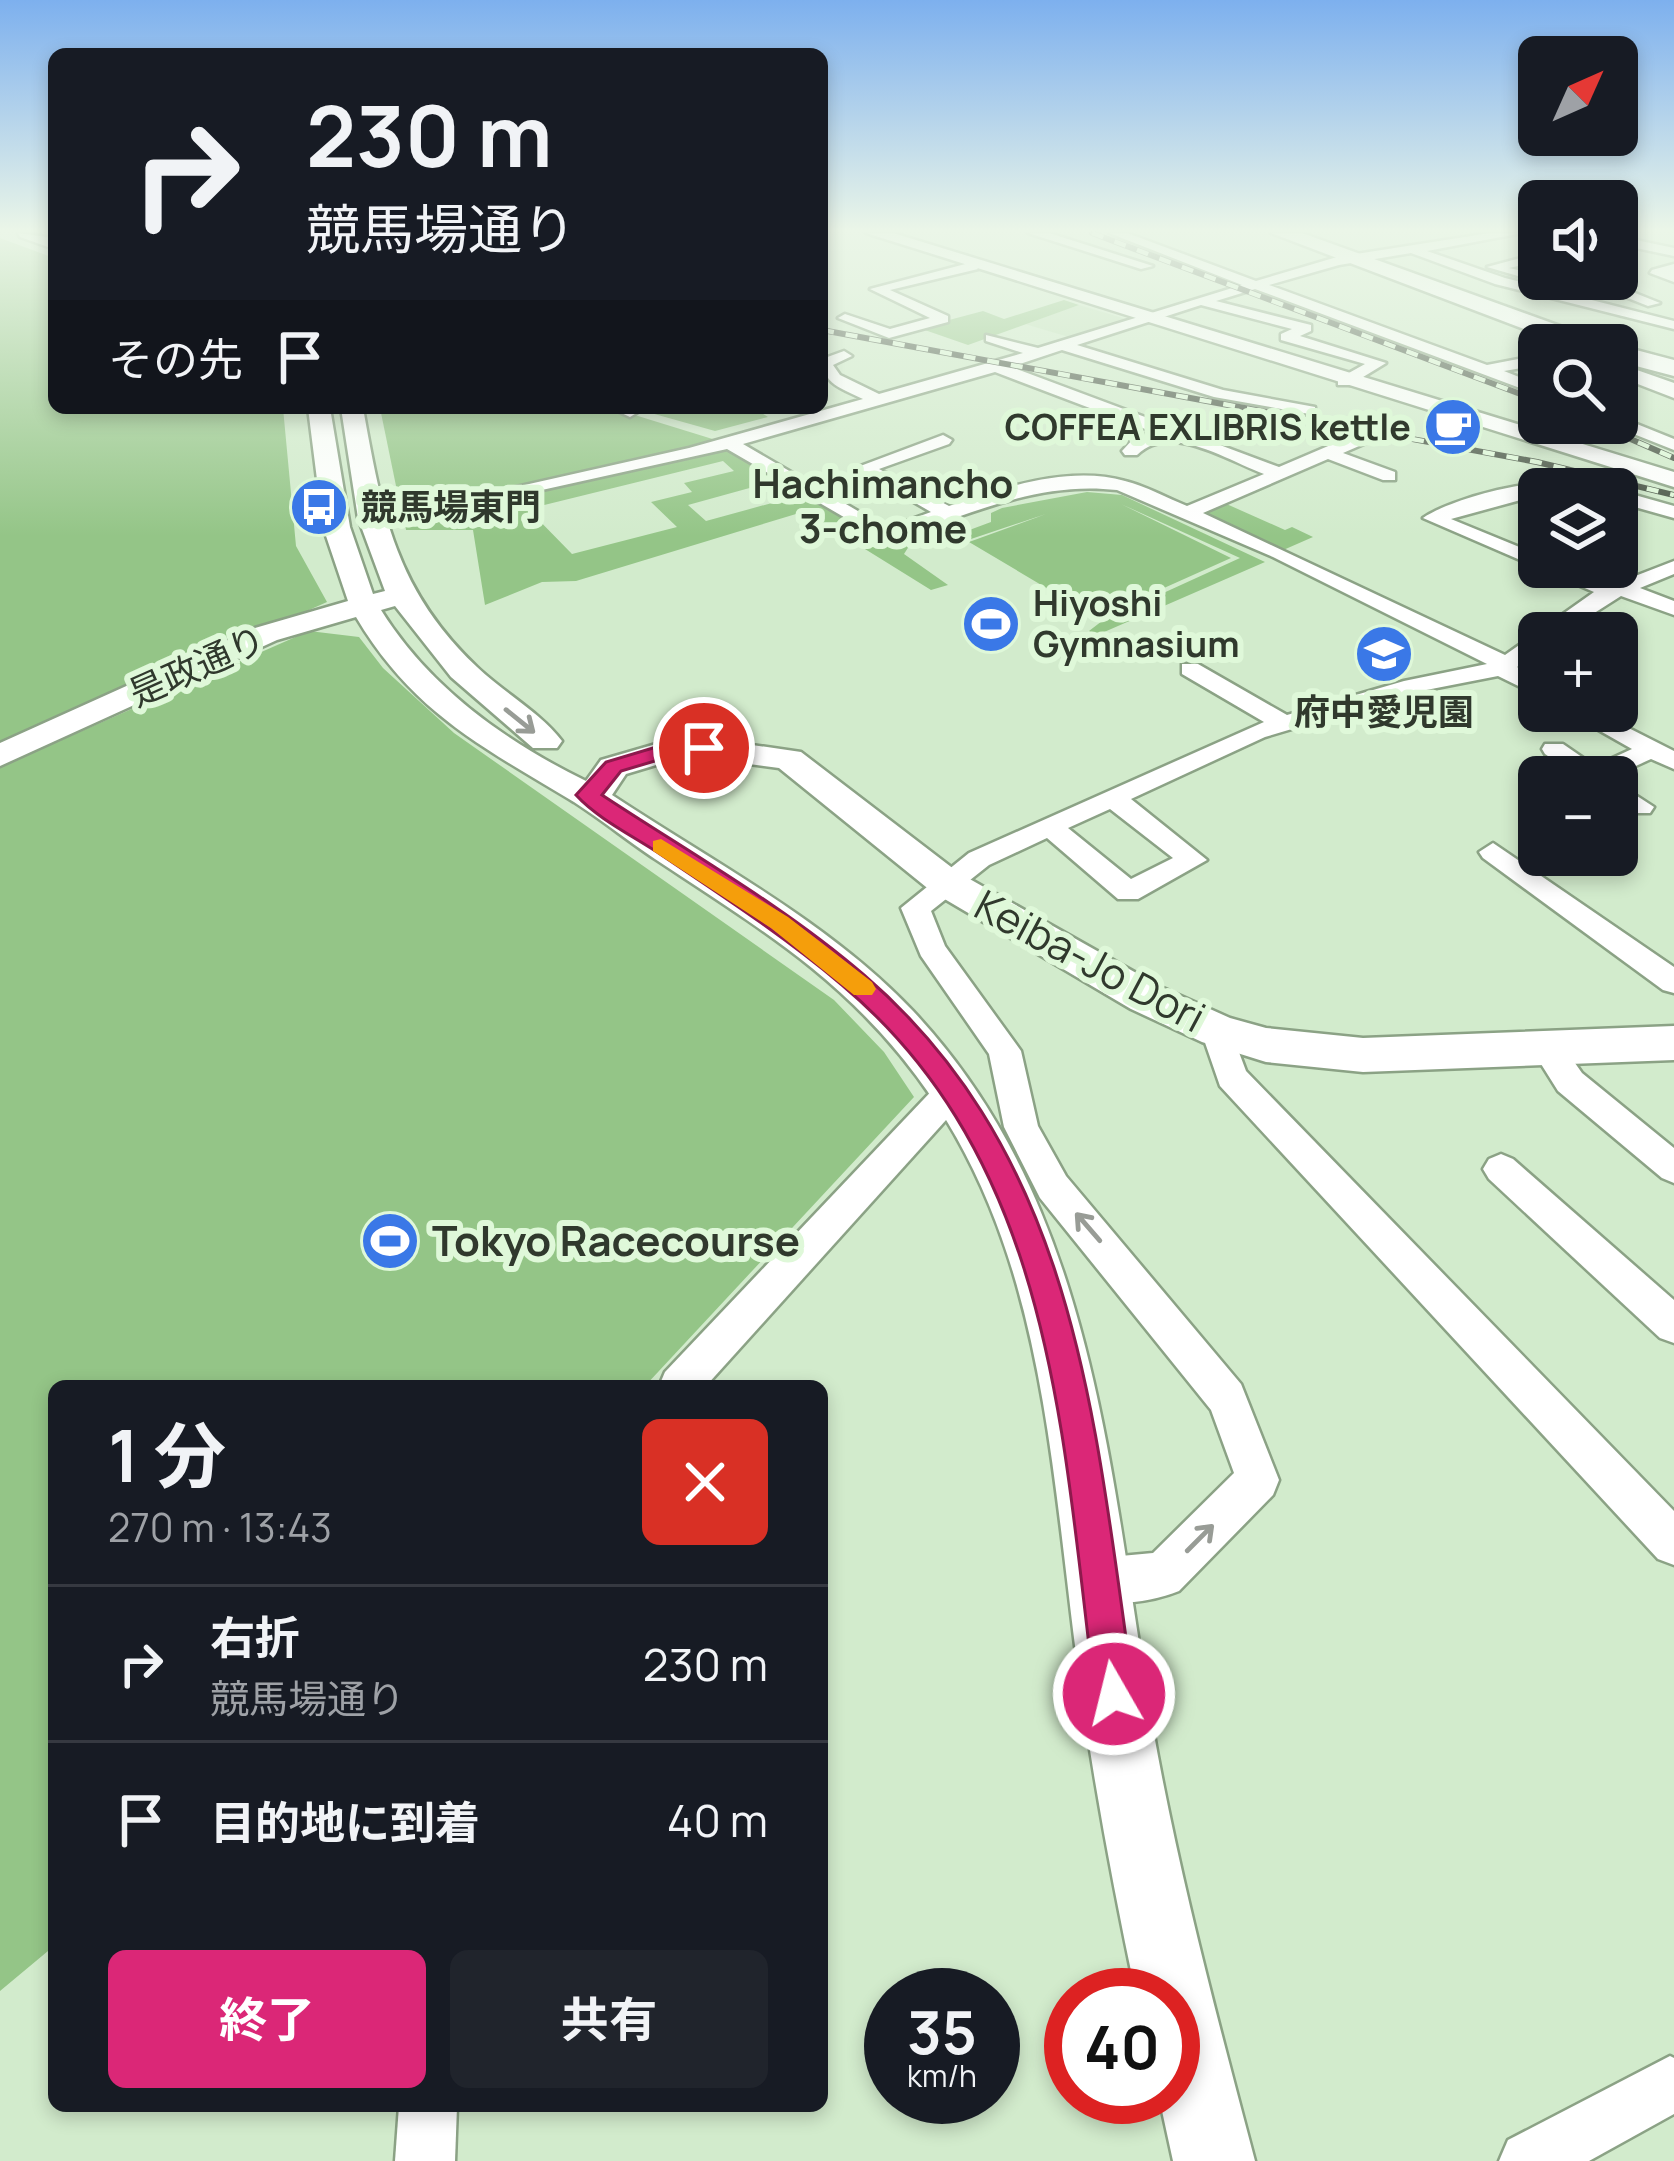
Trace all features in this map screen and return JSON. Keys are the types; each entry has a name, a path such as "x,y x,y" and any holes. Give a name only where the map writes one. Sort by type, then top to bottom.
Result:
{"highway":[{"path":"1638,366 1674,378"}],"street":[{"path":"828,413 1099,334"},
{"path":"1189,334 1667,478 1660,488 1674,508"},
{"path":"1293,334 1286,337 1378,364 1344,382"},
{"path":"1387,334 1518,382"},
{"path":"991,338 1040,354"},
{"path":"1064,346 1220,394 1309,411"},
{"path":"828,361 844,356"},
{"path":"1485,370 1518,359"},
{"path":"994,366 1281,474"},
{"path":"828,368 834,378 876,399"},
{"path":"884,377 910,389"},
{"path":"320,414 334,528 364,605 385,640 412,671 476,727 535,769 592,792 854,980 899,1024 953,1090 1018,1204 1048,1286 1071,1380 1120,1732 1214,2161"},
{"path":"353,414 371,522 402,596 434,642 497,703 561,754 592,792"},
{"path":"371,522 728,442 824,414"},
{"path":"1638,430 1674,446"},
{"path":"1131,451 1140,442 1173,431"},
{"path":"1187,513 1367,436"},
{"path":"943,440 864,468 948,513"},
{"path":"1231,456 1264,441"},
{"path":"728,442 884,535 1012,493 1101,481 1187,513 1518,675"},
{"path":"1328,453 1389,476"},
{"path":"1518,491 1433,518 1518,553"},
{"path":"1638,500 1674,508"},
{"path":"1584,612 1674,567"},
{"path":"1611,588 1674,608"},
{"name":"是政通り","path":"0,756 266,634 402,596"},
{"path":"434,642 414,647 461,698 476,727"},
{"path":"1099,1581 1163,1575 1258,1480 1228,1398 1053,1186 1021,1127 1005,1051 918,923 919,902 979,859 1283,723 1412,686 1504,666 1518,656"},
{"path":"1190,668 1283,723"},
{"path":"1616,732 1662,756"},
{"path":"1554,749 1564,756"},
{"name":"Keiba-Jo Dori","path":"592,792 713,766 770,774 824,791 945,882 1146,998 1217,1031 1310,1053 1674,1042"},
{"path":"1050,827 1128,892 1193,860 1113,798"},
{"path":"1493,852 1674,982"},
{"path":"1217,1031 1232,1078 1674,1543"},
{"path":"1547,1048 1570,1082 1674,1168"},
{"path":"685,1380 953,1090"},
{"path":"1501,1169 1674,1325"},
{"path":"1528,2161 1670,2086"},
{"path":"425,2161 428,2112"}],"green space":[{"path":"0,334 48,334 48,414 284,414 296,546 327,602 0,748"},
{"path":"936,334 999,334 968,345"},
{"path":"381,414 631,414 719,441 402,515"},
{"path":"654,414 768,417 715,431"},
{"path":"727,448 893,546 911,543 904,554 948,585 931,590 844,536 796,514 576,581 542,582 485,605 473,530 406,530 404,518","holes":["723,461 734,471 684,483 692,492 651,502 677,527 572,554 528,509","771,482 790,498 706,521 688,505"]},
{"path":"1087,492 1122,495 1265,562 1095,636 1089,631 1102,621 1240,558 1121,504 1231,558 1097,618 969,542 1046,514 965,541 956,535 991,522 991,513 1002,508"},
{"path":"1222,502 1313,537 1281,551 1200,511"},
{"name":"Tokyo Racecourse","path":"309,631 359,637 383,668 454,733 834,1000 884,1052 914,1097 651,1380 48,1380 48,1951 0,1991 0,767"}],"railway":[{"path":"843,334 1537,462 1674,495"},
{"path":"1360,334 1518,393"},
{"path":"1638,442 1674,458"}],"slow traffic":[{"path":"661,846 779,922 863,989"}],"place":[{"name":"COFFEA EXLIBRIS kettle","path":"1453,427"},
{"name":"競馬場東門","path":"319,507"},
{"name":"Hiyoshi Gymnasium","path":"991,624"},
{"name":"府中愛児園","path":"1384,654"},
{"name":"Tokyo Racecourse","path":"390,1241"}],"district":[{"name":"Hachimancho 3-chome","path":"883,506"}],"route":[{"path":"704,748 663,752 613,766 598,788 586,795 779,922 854,980 899,1024 953,1090 984,1138 1018,1204 1048,1286 1071,1380 1114,1694"}]}
